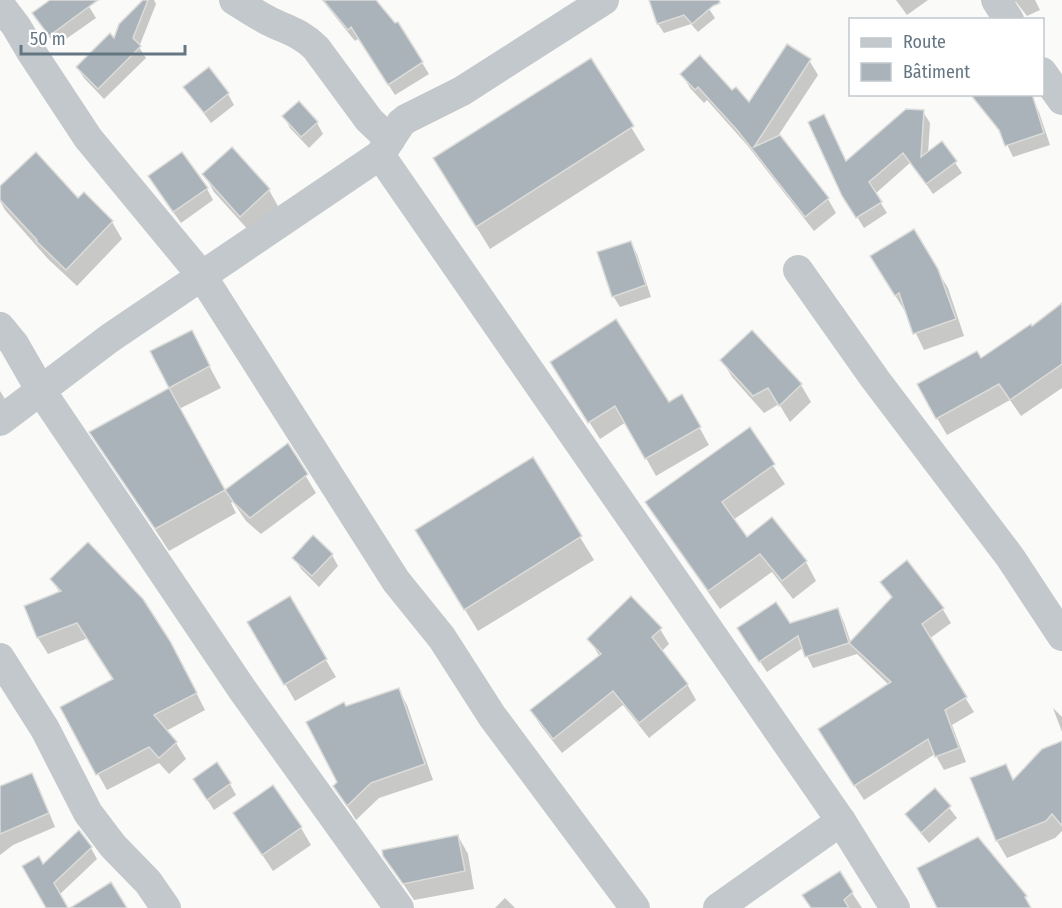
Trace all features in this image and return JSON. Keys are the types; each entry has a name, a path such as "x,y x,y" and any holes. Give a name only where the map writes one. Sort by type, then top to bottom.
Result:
{"street":[{"path":"234,0 267,20 301,34 308,40 369,120 385,147 841,821 895,908"},
{"path":"0,421 110,338 385,147 406,119 462,91 604,0"},
{"path":"996,0 1008,18"},
{"path":"0,5 88,138 202,276 396,581 442,638 492,716 635,908"},
{"path":"1044,75 1062,100"},
{"path":"798,270 875,379 1010,557 1062,636"},
{"path":"0,327 14,344 41,392 244,692 399,908"},
{"path":"0,658 45,729 88,813 112,846 148,882 165,908"},
{"path":"718,908 841,821"}],"building":[{"path":"50,0 98,0 49,36 32,13"},
{"path":"143,0 148,0 133,38 141,46 98,89 76,67 110,33 114,38 119,24"},
{"path":"323,0 376,0 395,23 398,22 423,62 388,85 351,27 348,30"},
{"path":"649,0 719,0 720,3 713,6 692,24 684,15 657,24"},
{"path":"787,44 811,59 754,147 780,135 829,198 805,217 737,130 698,87 695,90 680,74 700,55 732,90 736,87 749,102"},
{"path":"591,58 634,126 476,227 433,158"},
{"path":"209,67 229,93 204,113 183,87"},
{"path":"972,96 1033,96 1044,133 1005,146 999,130"},
{"path":"299,101 318,122 301,137 282,116"},
{"path":"906,109 924,110 921,157 942,141 957,161 926,184 903,153 869,182 882,202 856,218 842,196 808,122 824,114 846,161"},
{"path":"232,147 270,189 240,217 202,174"},
{"path":"36,152 78,198 84,192 113,221 66,270 36,241 0,200 0,186"},
{"path":"182,152 208,188 173,212 148,176"},
{"path":"914,229 938,269 956,319 913,334 899,293 895,296 870,256"},
{"path":"631,241 646,285 612,297 597,252"},
{"path":"1062,303 1062,364 1010,400 999,384 936,419 917,384 977,351 981,358 1031,324 1032,326"},
{"path":"616,319 669,402 682,394 701,427 645,459 615,406 588,423 550,362"},
{"path":"192,330 210,366 169,388 150,351"},
{"path":"752,330 802,384 779,406 768,388 753,396 720,360"},
{"path":"169,388 225,490 155,529 89,432"},
{"path":"750,427 775,464 722,502 747,537 772,517 807,561 782,581 760,554 708,591 645,502"},
{"path":"288,443 308,474 250,518 234,503 225,490"},
{"path":"533,457 582,536 464,610 415,530"},
{"path":"313,535 333,554 312,576 292,558"},
{"path":"88,542 143,599 170,641 197,693 154,715 177,742 159,758 149,747 96,775 60,707 113,679 77,623 37,638 24,606 61,591 50,579"},
{"path":"907,560 944,608 922,624 967,697 945,710 959,748 935,757 928,739 854,786 818,729 891,682 849,643 892,597 880,582"},
{"path":"290,596 327,659 284,685 247,622"},
{"path":"631,596 662,628 652,637 688,684 639,723 613,691 553,739 530,710 601,654 587,639"},
{"path":"776,602 790,623 838,608 849,643 805,657 798,636 759,662 737,628"},
{"path":"399,688 425,764 371,783 347,806 333,786 337,782 306,722 344,702 346,706"},
{"path":"1062,741 1062,826 1052,814 1046,821 996,841 970,778 1006,764 1013,780 1042,749"},
{"path":"217,762 231,783 207,800 193,779"},
{"path":"32,773 49,813 0,834 0,786"},
{"path":"273,785 302,827 262,855 233,813"},
{"path":"935,788 951,806 921,833 905,814"},
{"path":"79,830 92,847 54,883 68,908 46,908 22,866 39,856 43,864"},
{"path":"458,835 465,871 403,884 383,856 382,850"},
{"path":"978,837 1027,896 1025,897 1031,908 937,908 917,868"},
{"path":"840,871 853,892 844,900 849,908 811,908 802,895"},
{"path":"111,882 127,908 70,908"}]}
